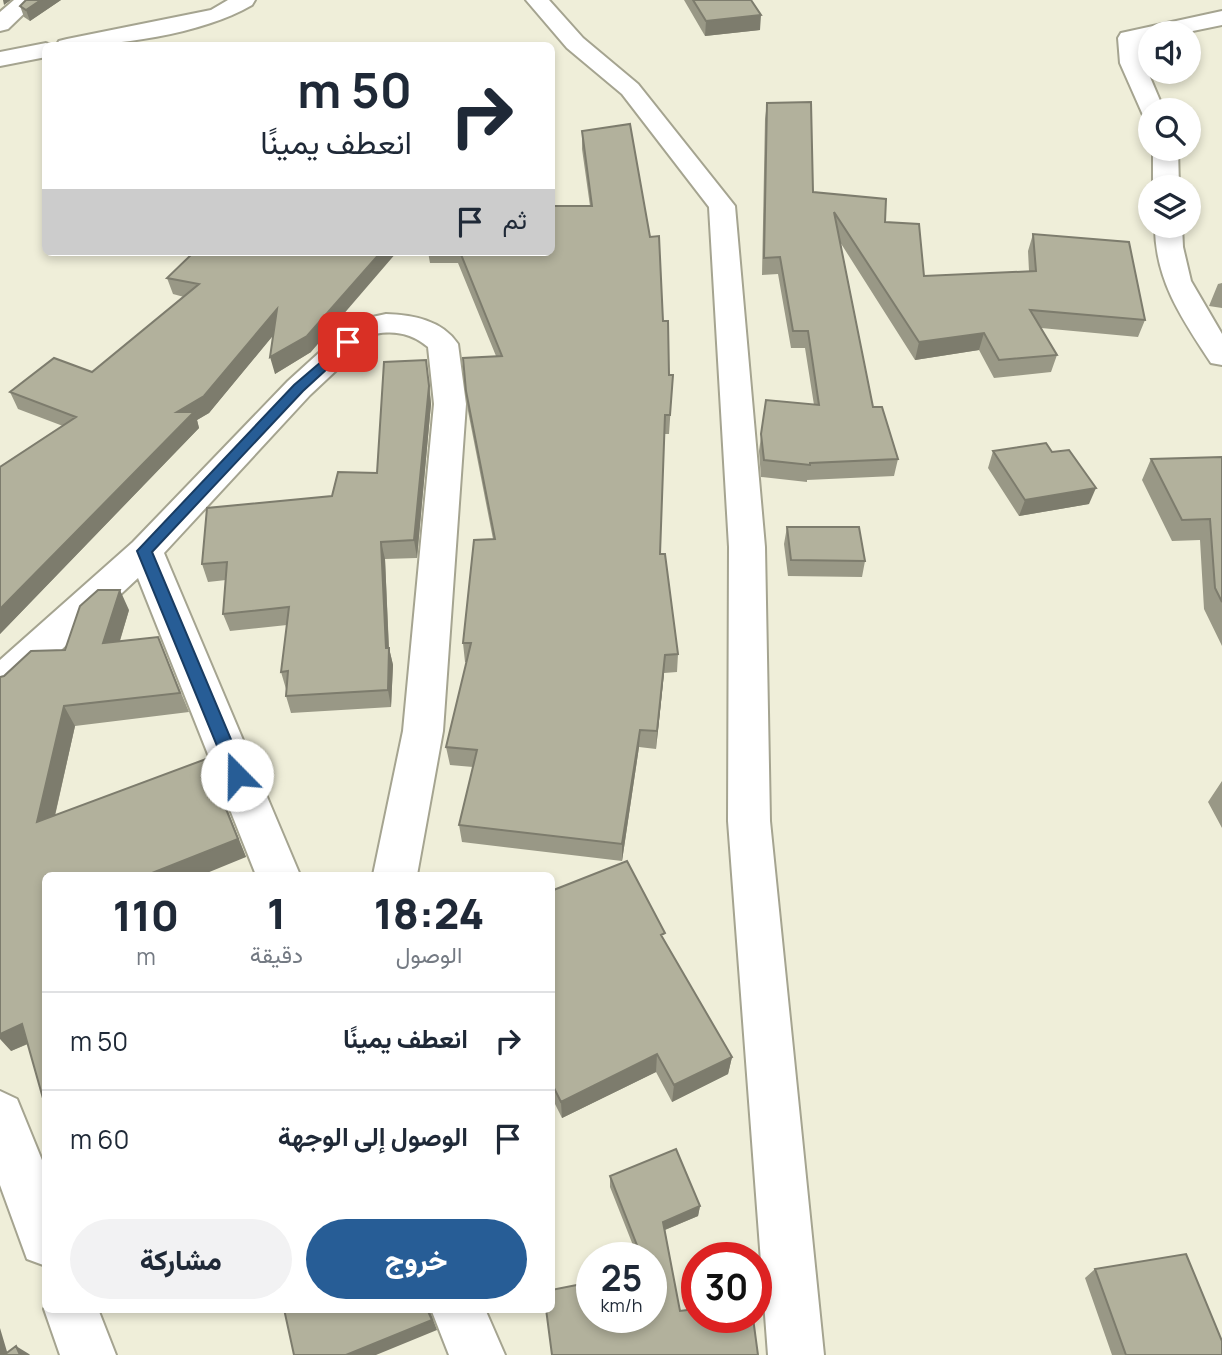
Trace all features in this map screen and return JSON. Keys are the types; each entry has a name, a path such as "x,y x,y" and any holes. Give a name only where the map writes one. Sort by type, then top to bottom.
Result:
{"street":[{"path":"0,24 27,0"},
{"path":"86,42 218,15 244,0"},
{"path":"537,0 575,43 630,89 722,206 747,547 749,821 796,1355"},
{"path":"1201,23 1222,18"},
{"path":"1138,36 1129,38 1132,62 1138,76"},
{"path":"0,59 42,51"},
{"path":"1168,238 1168,252 1180,292 1222,356"},
{"path":"0,683 145,551 299,388 365,327 386,323 407,324 428,332 443,344 450,404 423,731 396,872"},
{"path":"145,551 277,872"},
{"path":"0,1116 42,1229"},
{"path":"72,1313 88,1355"},
{"path":"460,1313 477,1355"}],"building":[{"path":"26,0 41,0 26,10 20,6"},
{"path":"693,0 751,0 761,15 706,21"},
{"path":"811,102 813,192 886,199 885,222 919,224 924,276 1036,271 1033,234 1129,242 1145,320 1030,310 1057,355 999,360 984,333 919,342 834,212 873,407 882,407 898,459 810,465 764,460 761,434 766,400 819,405 808,331 793,331 780,257 764,258 767,103"},
{"path":"630,124 650,237 659,236 663,321 668,321 669,375 673,375 670,415 665,415 660,554 665,554 678,654 665,655 657,731 640,730 622,844 459,825 477,750 446,747 471,643 463,643 474,540 495,539 466,391 463,358 502,356 462,256 555,256 555,206 592,206 582,131"},
{"path":"190,256 377,256 307,336 270,357 277,309 204,396 177,412 194,412 0,609 0,467 76,417 10,392 54,358 92,372 199,284 167,278"},
{"path":"426,360 429,386 414,540 381,542 386,648 389,648 388,690 286,696 288,671 281,672 289,607 223,614 227,562 202,564 207,508 332,496 338,472 377,473 384,362"},
{"path":"1046,443 1052,452 1069,450 1096,488 1025,500 993,451"},
{"path":"1222,457 1222,602 1215,588 1210,519 1182,520 1151,459"},
{"path":"787,527 859,527 865,561 791,560"},
{"path":"98,590 120,590 103,643 158,637 180,693 64,706 37,822 206,759 238,839 155,872 42,872 42,1095 22,1024 0,1034 0,677 31,651 65,650 80,606"},
{"path":"627,861 665,933 661,935 732,1057 674,1085 657,1054 561,1102 555,1090 555,889"},
{"path":"676,1149 700,1206 663,1222 667,1242 636,1242 610,1176"},
{"path":"667,1243 681,1311 681,1333 755,1333 758,1355 552,1355 547,1313 555,1313 555,1289 576,1285 576,1333 667,1333"},
{"path":"1186,1254 1222,1341 1222,1355 1126,1355 1095,1269"},
{"path":"285,1313 429,1313 432,1320 346,1355 294,1355"},
{"path":"16,1346 20,1355 4,1355"}],"route":[{"path":"237,775 145,551 299,388 348,342"}]}
